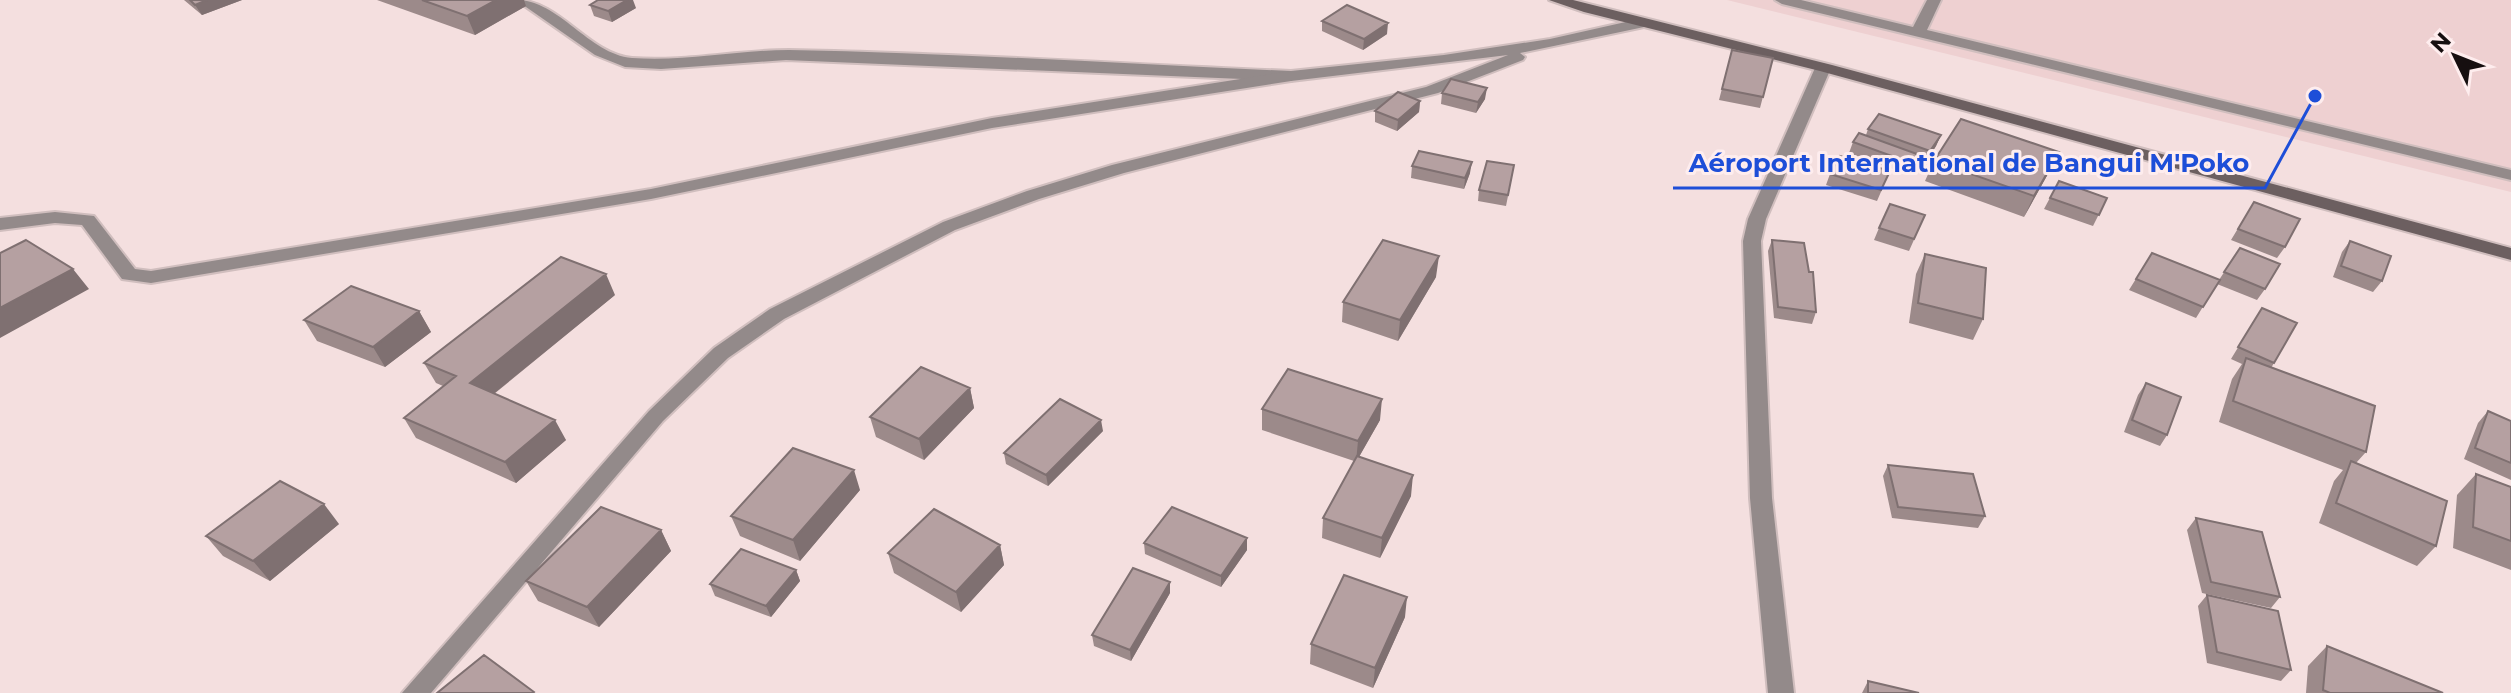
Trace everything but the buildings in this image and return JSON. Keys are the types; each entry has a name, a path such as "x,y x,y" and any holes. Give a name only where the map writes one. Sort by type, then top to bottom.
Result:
{"street":[{"path":"523,0 601,52 625,62 661,64 786,55 1291,76"},
{"path":"1556,0 1639,24 1823,68 2242,185 2511,254"},
{"path":"1782,0 2511,175"},
{"path":"1918,33 1934,0"},
{"path":"0,224 47,217 69,216 88,220 129,275 151,277 651,194 992,123 1291,76 1444,60 1550,44 1639,24"},
{"path":"415,693 656,416 721,353 777,314 949,226 1020,199 1118,169 1432,90 1550,44"},
{"path":"1781,693 1761,498 1752,241 1757,219 1823,68"}],"shaded area":[{"path":"1727,0 2511,0 2511,192"}],"place":[{"name":"Aéroport International de Bangui M'Poko","path":"2315,96"}]}
